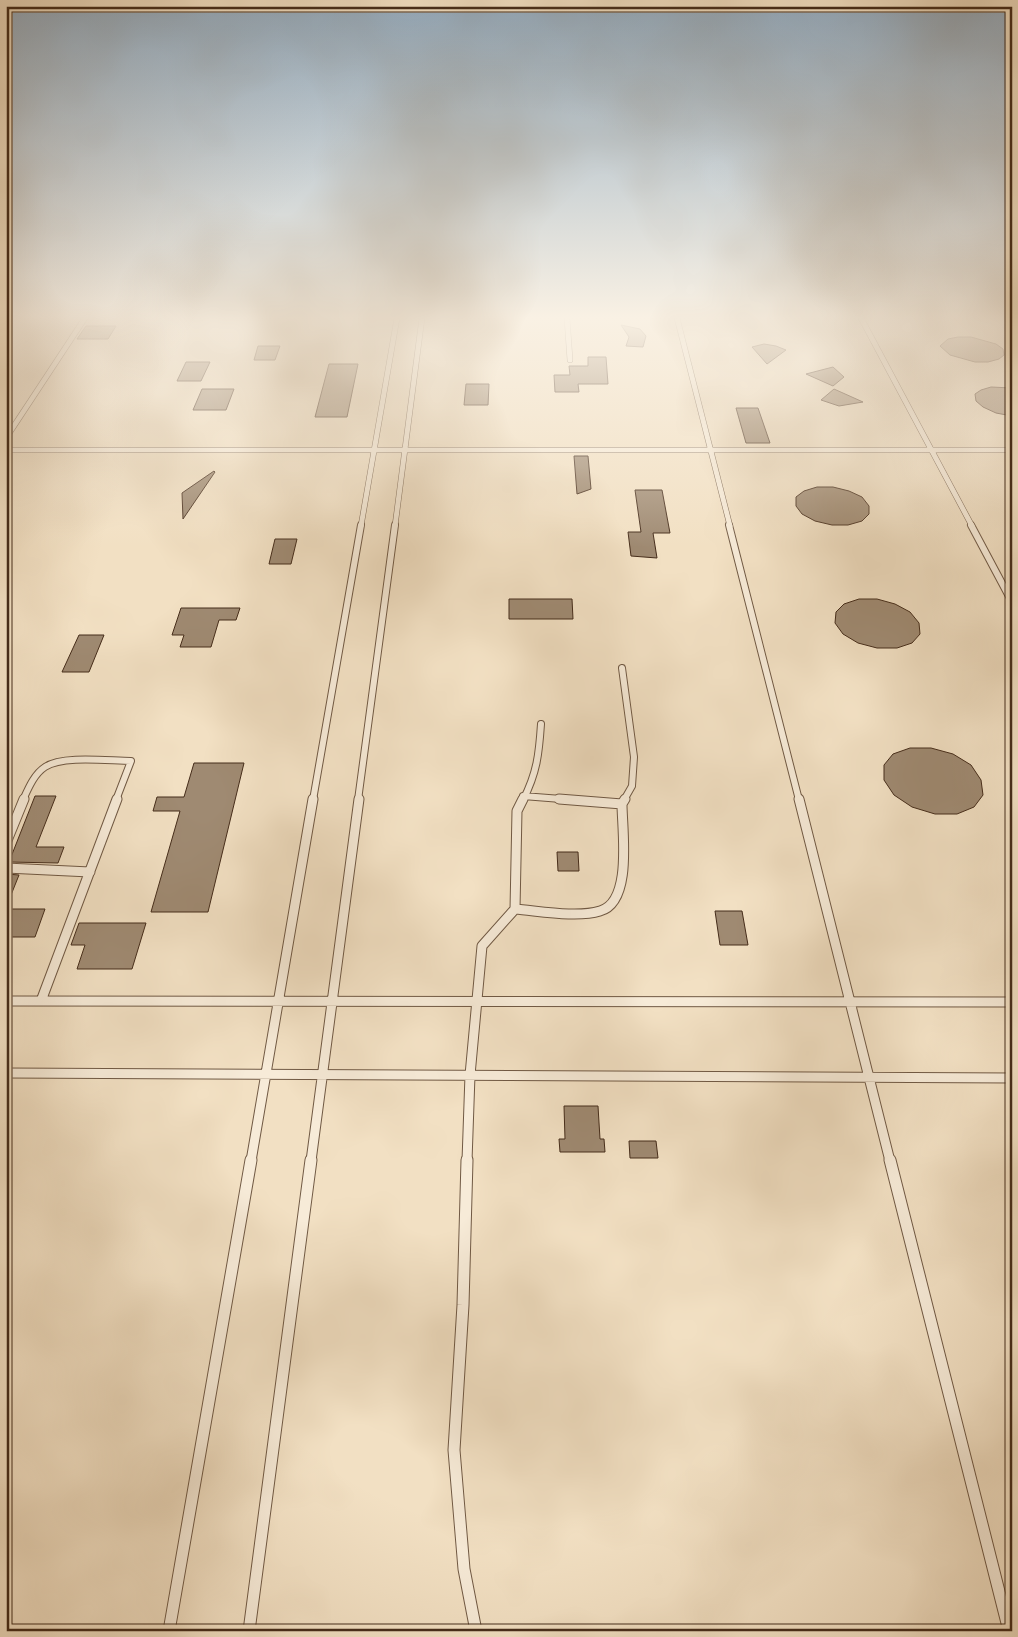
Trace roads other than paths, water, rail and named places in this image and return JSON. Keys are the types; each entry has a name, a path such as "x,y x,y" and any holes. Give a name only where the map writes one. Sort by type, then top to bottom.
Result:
{"lane":[{"path":"6,438 35,394"},
{"path":"169,1631 383,394"},
{"path":"249,1631 412,394"},
{"path":"696,394 1009,1631"},
{"path":"901,394 1012,602"},
{"path":"6,450 1012,450"},
{"path":"515,909 568,913 601,911 615,901 623,878 622,804 632,786 634,757 622,668"},
{"path":"476,1631 464,1570 454,1450 463,1305 470,1075 482,946 491,930 506,920 515,909 517,811 523,796 534,778 538,763 541,724"},
{"path":"6,843 36,775 46,766 58,762 131,761 42,1001"},
{"path":"523,796 622,804"},
{"path":"6,868 90,872"},
{"path":"6,1000 278,1003 850,1000 1012,1002"},
{"path":"6,1073 322,1073 869,1079 1012,1078"}]}
